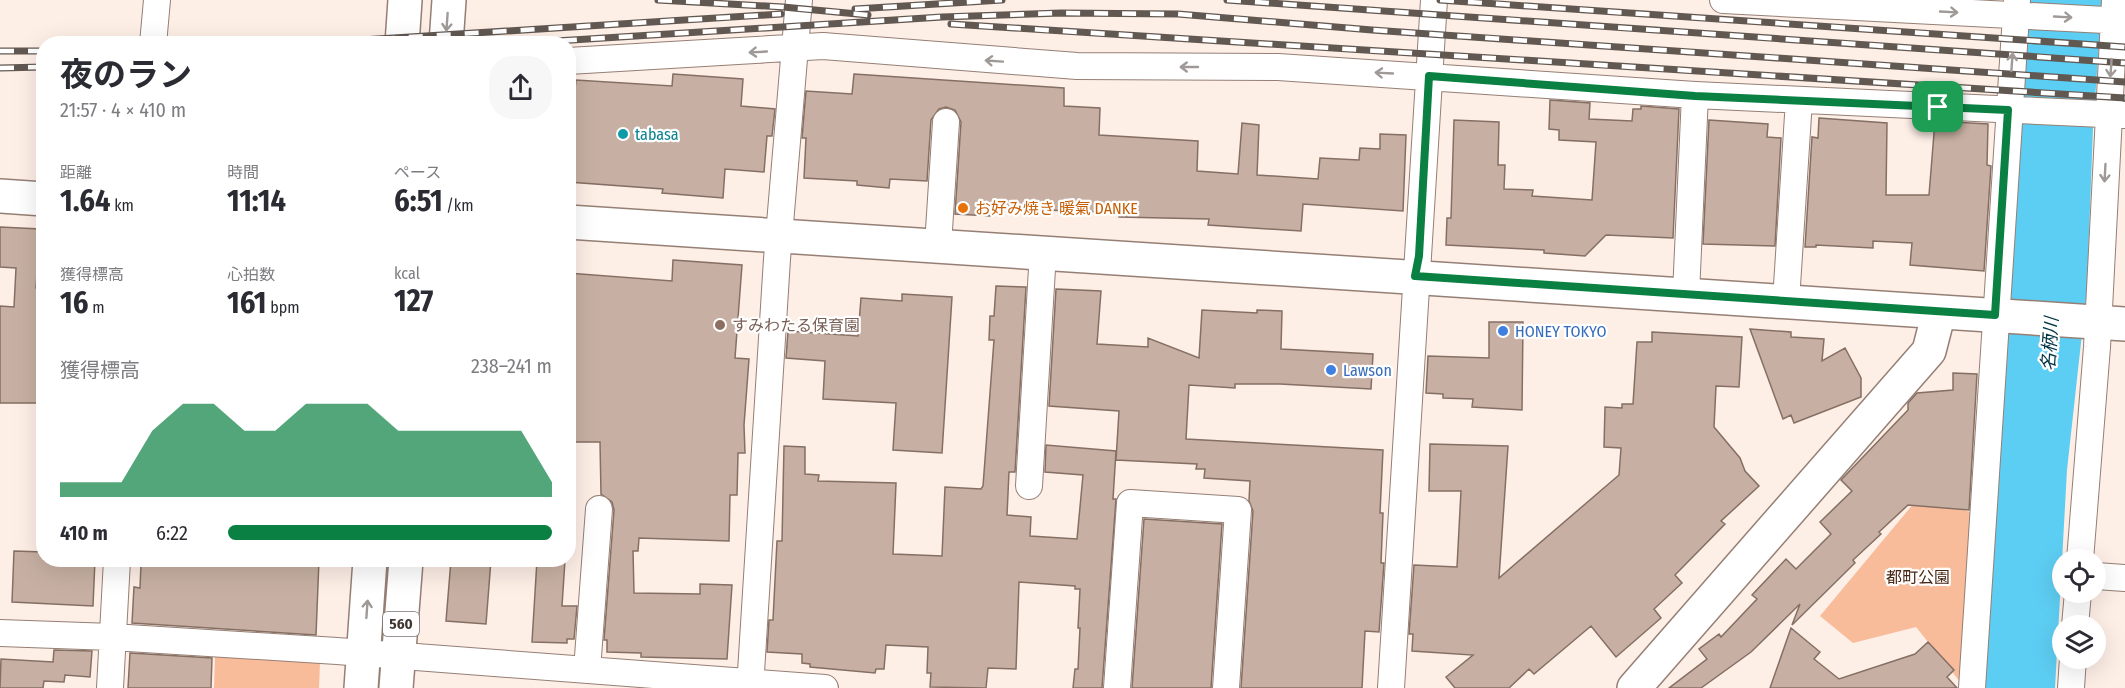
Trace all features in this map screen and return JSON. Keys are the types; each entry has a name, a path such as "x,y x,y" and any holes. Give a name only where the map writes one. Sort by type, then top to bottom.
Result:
{"street":[{"path":"154,36 157,0"},
{"path":"403,36 405,0"},
{"path":"447,36 449,0"},
{"path":"750,685 779,235 799,0"},
{"path":"1391,688 1434,0"},
{"path":"1723,0 2115,15 2104,323 2081,549"},
{"path":"1972,688 2018,10"},
{"path":"576,61 796,50 824,46 1077,66 1278,67 1695,96 2110,115"},
{"path":"1686,294 1695,96"},
{"path":"1786,301 1799,100"},
{"path":"938,245 946,122"},
{"path":"0,196 36,198"},
{"path":"576,222 2104,323"},
{"path":"1029,486 1043,252"},
{"path":"1634,688 1929,351 1939,312"},
{"path":"1117,688 1130,503 1238,510 1226,688"},
{"path":"598,509 599,676"},
{"path":"110,688 117,567"},
{"name":"560","path":"361,688 370,567"},
{"name":"560","path":"396,688 405,567"},
{"path":"2106,577 2125,578"},
{"path":"0,633 112,637 364,653 599,676 825,688"},
{"path":"2072,688 2073,669"}],"green space":[{"name":"都町公園","path":"1919,497 1970,512 1965,688 1916,627 1853,643 1820,616"},
{"path":"215,656 320,662 319,688 214,688"}],"water":[{"name":"名柄川","path":"2024,0 2102,0 2093,129 2087,288 2067,470 2063,549 2052,549 2052,603 2060,603 2059,615 2052,615 2052,669 2056,669 2055,688 1977,688"}],"building":[{"path":"673,74 743,79 741,106 775,109 772,136 767,136 764,172 725,169 723,198 662,193 663,189 576,183 576,80 672,86"},
{"path":"854,74 1064,88 1064,106 1100,108 1099,135 1198,141 1197,171 1238,174 1242,123 1259,125 1257,175 1318,179 1320,158 1359,160 1360,148 1380,149 1380,134 1406,135 1403,211 1303,204 1301,231 1208,225 1209,219 1119,217 1119,213 1081,211 990,209 990,216 955,214 961,122 955,110 946,107 939,109 931,120 927,181 890,179 889,188 857,185 857,181 804,178 806,138 802,138 806,91 852,94"},
{"path":"1550,100 1590,103 1589,119 1632,121 1633,109 1641,109 1641,106 1679,109 1673,238 1606,235 1585,256 1544,253 1544,250 1446,245 1447,218 1451,218 1454,120 1499,122 1498,165 1505,165 1504,189 1533,190 1532,196 1592,200 1596,142 1559,140 1559,130 1549,129"},
{"path":"1819,118 1887,123 1886,195 1929,195 1935,121 1988,124 1987,165 1991,166 1984,271 1910,265 1912,243 1873,241 1873,248 1816,245 1816,247 1805,247 1812,137 1818,138"},
{"path":"1709,120 1768,124 1767,137 1781,138 1775,246 1703,244"},
{"path":"0,227 36,229 36,403 0,403 0,306 14,307 16,268 0,267"},
{"path":"673,260 742,265 735,358 749,359 744,425 745,453 738,453 737,495 730,495 729,541 639,538 638,551 633,551 634,593 700,594 700,584 732,585 727,659 641,657 641,653 607,652 607,640 604,640 614,510 612,502 601,494 600,442 576,442 576,274 672,281"},
{"path":"996,286 1026,287 1015,472 1009,472 1007,515 1031,517 1030,536 1077,539 1083,475 1045,472 1046,445 1116,451 1113,499 1116,499 1102,688 1073,688 1075,669 1078,669 1080,628 1078,628 1080,589 1075,589 1075,586 1019,582 1016,669 988,668 986,688 930,687 931,673 927,673 928,647 886,645 884,669 876,669 875,673 810,667 810,664 802,663 802,654 767,652 769,620 773,620 777,541 782,541 784,446 805,447 805,474 819,475 818,481 896,483 893,554 942,556 945,487 981,489 983,486 994,340 989,340 990,316 994,316"},
{"path":"1056,289 1101,291 1097,344 1148,347 1148,338 1199,358 1202,310 1257,313 1257,310 1282,311 1281,349 1373,354 1371,389 1280,384 1235,384 1235,388 1189,385 1186,439 1383,450 1380,513 1383,513 1381,563 1384,563 1379,632 1365,631 1362,688 1241,688 1253,511 1249,501 1250,481 1204,478 1205,469 1196,469 1197,464 1116,460 1119,411 1049,406"},
{"path":"902,294 952,297 942,453 893,450 896,403 823,399 825,361 786,358 788,331 858,336 861,298 902,301"},
{"path":"1489,322 1523,322 1522,410 1472,407 1473,399 1443,398 1443,394 1426,393 1428,356 1489,358"},
{"path":"1750,329 1791,332 1791,337 1824,339 1822,361 1845,348 1861,378 1861,397 1794,423 1791,415 1783,419"},
{"path":"1652,332 1742,337 1739,387 1716,386 1714,427 1740,458 1745,471 1759,486 1721,521 1725,524 1675,575 1682,583 1654,609 1661,618 1616,657 1591,626 1534,674 1529,669 1509,688 1455,688 1446,677 1473,655 1412,651 1413,634 1409,634 1414,565 1457,567 1461,491 1429,491 1430,444 1508,446 1499,578 1619,475 1621,448 1604,447 1605,407 1622,408 1622,404 1633,404 1637,342 1652,342"},
{"path":"1953,373 1977,374 1969,510 1908,505 1853,560 1855,563 1792,625 1800,604 1751,652 1701,688 1669,688 1707,659 1699,649 1719,634 1721,637 1757,599 1752,595 1786,559 1796,569 1831,534 1820,522 1852,491 1841,480 1908,410 1908,403 1917,393 1953,390"},
{"path":"1144,519 1222,524 1211,688 1132,688"},
{"path":"14,551 36,552 36,567 95,567 93,606 12,602"},
{"path":"141,567 319,567 316,635 132,623 134,587 140,588"},
{"path":"450,567 490,567 486,624 446,621"},
{"path":"537,567 565,567 562,606 577,606 574,639 567,639 567,643 532,642"},
{"path":"1791,628 1820,652 1814,659 1839,679 1915,654 1928,642 1954,670 1947,677 1957,688 1770,688"},
{"path":"54,650 92,651 90,677 65,675 64,682 44,681 43,688 0,688 1,659 53,662"},
{"path":"130,653 212,658 211,688 128,688"}],"railway":[{"path":"658,0 783,7 868,15"},
{"path":"855,9 1002,0"},
{"path":"1227,0 2125,63"},
{"path":"1440,0 2125,47"},
{"path":"576,40 942,17 1061,13 1178,14 1372,30 2125,82"},
{"path":"426,36 781,14"},
{"path":"951,24 2125,98"},
{"path":"0,51 36,51"},
{"path":"0,68 36,67"}],"place":[{"name":"tabasa","path":"623,134"},
{"name":"お好み焼き 暖氣 DANKE","path":"963,208"},
{"name":"すみわたる保育園","path":"720,325"},
{"name":"HONEY TOKYO","path":"1503,331"},
{"name":"Lawson","path":"1331,370"}],"route":[{"path":"1429,76 1695,96 1938,107 2008,110 1995,315 1415,276 1419,256 1429,76"}]}
